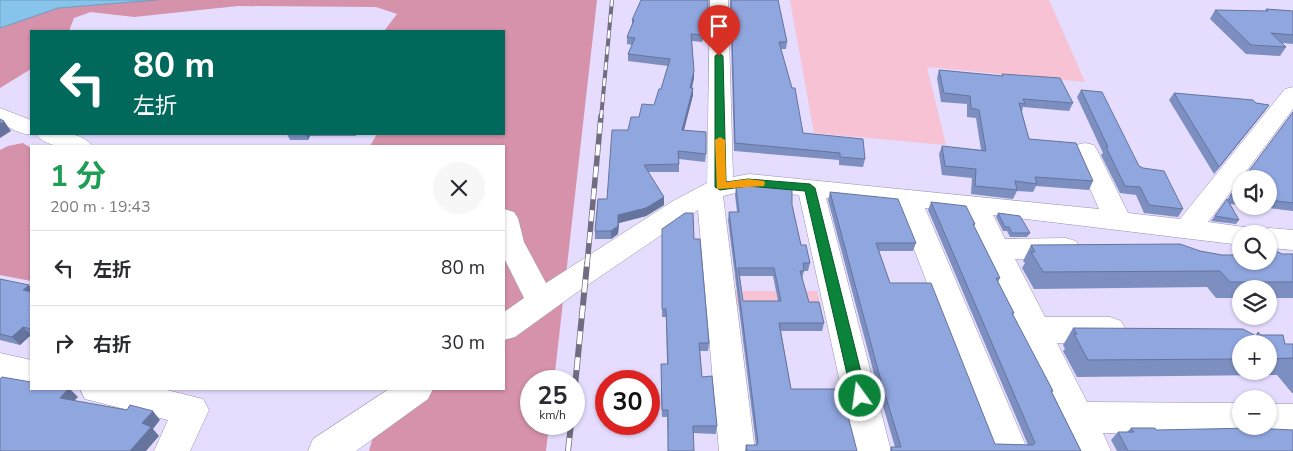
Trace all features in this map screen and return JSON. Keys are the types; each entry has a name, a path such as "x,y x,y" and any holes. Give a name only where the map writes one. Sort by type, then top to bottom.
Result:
{"street":[{"path":"719,0 715,189 737,451"},
{"path":"1195,247 1289,105"},
{"path":"0,115 30,128"},
{"path":"51,135 77,145"},
{"path":"1086,150 1118,221"},
{"path":"505,327 682,207 715,189 748,182 974,204 1118,221 1195,247 1232,256"},
{"path":"810,188 873,451"},
{"path":"907,197 1010,451"},
{"path":"974,204 1092,451"},
{"path":"505,222 510,242 541,302"},
{"path":"1133,248 1195,247 1232,237"},
{"path":"1277,239 1293,240"},
{"path":"994,249 1094,248"},
{"path":"1277,258 1293,259"},
{"path":"1034,330 1143,330"},
{"path":"0,367 30,374"},
{"path":"102,390 191,410 172,451"},
{"path":"326,451 415,390"},
{"path":"1076,416 1232,419"},
{"path":"1277,420 1293,420"}],"shaded area":[{"path":"157,0 597,0 555,370 520,370 520,435 548,435 546,451 369,451 387,390 505,390 505,145 371,145 376,135 505,135 505,30 385,30 397,14 376,7 238,6 134,17 91,12 74,18 69,30 30,30 30,70 0,88 0,28 58,8"},
{"path":"790,0 1049,0 1085,82 927,67 946,145 814,133"},
{"path":"23,143 30,147 30,281 0,275 0,150"},
{"path":"729,291 817,291 821,306 731,307"}],"water":[{"path":"0,0 157,0 58,8 0,28"}],"building":[{"path":"641,0 708,0 708,11 703,35 691,34 694,71 690,88 693,88 682,130 706,132 706,154 678,151 679,164 644,165 664,197 646,208 618,215 618,226 611,231 595,231 598,199 607,199 612,130 628,130 631,117 639,117 642,104 654,105 670,59 628,54 635,38 627,37"},
{"path":"731,0 778,0 787,42 779,42 792,88 795,88 803,133 863,139 865,159 840,157 840,153 735,143"},
{"path":"1266,9 1293,11 1293,35 1271,33 1286,47 1251,45 1215,10 1268,11"},
{"path":"939,70 1003,76 1002,74 1060,78 1073,103 1023,99 1025,104 1019,103 1029,139 1076,143 1093,181 1035,177 1037,184 1015,181 1017,190 975,186 976,169 945,166 942,146 986,151 979,110 971,108 970,96 944,93"},
{"path":"1081,90 1102,92 1139,166 1164,171 1183,209 1149,205 1140,187 1125,186"},
{"path":"1174,93 1253,100 1256,103 1269,105 1219,167"},
{"path":"1293,112 1293,203 1277,201 1277,170 1250,170"},
{"path":"750,184 792,188 792,205 801,245 806,245 810,263 803,263 804,271 800,271 809,302 819,302 824,323 779,323 791,389 841,389 857,451 747,451 746,445 757,445 758,443 729,212 739,212 736,187","holes":["738,268 774,268 781,301 743,301"]},
{"path":"830,192 898,199 916,243 876,243 890,283 931,283 995,444 1033,445 1035,443 931,202 966,206 1000,278 996,278 1014,313 1012,313 1053,391 1051,391 1081,451 892,451 891,447 901,447 881,381"},
{"path":"1227,199 1232,208 1232,215 1236,215 1239,220 1215,216"},
{"path":"685,213 693,213 694,239 700,239 709,343 699,343 702,377 712,376 717,426 693,426 694,451 668,451 668,410 662,410 661,364 668,364 666,309 662,309 662,229"},
{"path":"998,213 1020,216 1030,233 1012,233 1009,227 1005,227"},
{"path":"1180,244 1200,251 1232,255 1232,270 1277,270 1277,252 1282,254 1293,254 1293,282 1232,280 1230,282 1220,271 1043,272 1031,252 1035,252 1031,245"},
{"path":"0,279 29,285 23,290 30,292 30,329 23,327 12,337 0,334"},
{"path":"1073,328 1243,329 1254,335 1232,335 1232,359 1088,360 1074,334 1077,334"},
{"path":"1277,335 1283,335 1285,344 1293,344 1293,358 1277,359"},
{"path":"2,377 30,382 30,390 67,390 60,398 127,410 130,405 153,411 142,423 151,427 130,451 0,451 0,379"},
{"path":"1131,428 1155,428 1156,430 1232,428 1232,435 1277,435 1277,429 1293,430 1293,451 1128,451 1118,432 1134,432"}],"railway":[{"path":"601,118 612,0"},
{"path":"587,265 601,116"},
{"path":"577,370 587,264"},
{"path":"568,451 570,435"}],"slow traffic":[{"path":"720,140 720,187 748,182 760,183"}],"route":[{"path":"719,56 720,187 748,182 810,188 860,396"}]}
